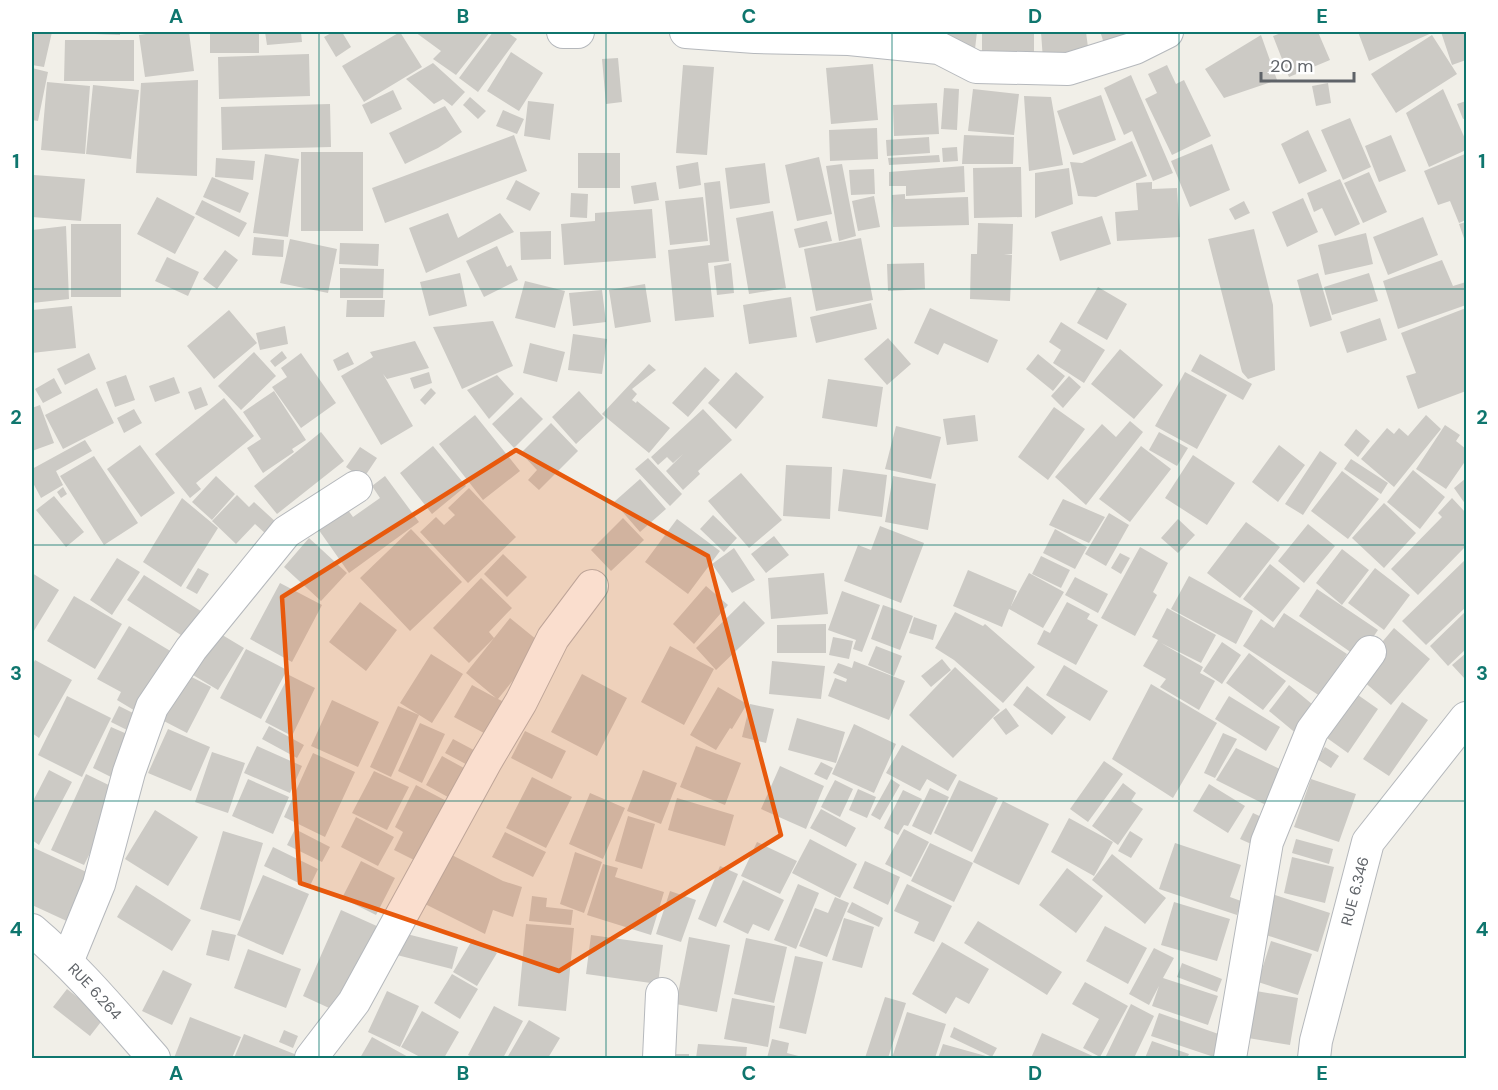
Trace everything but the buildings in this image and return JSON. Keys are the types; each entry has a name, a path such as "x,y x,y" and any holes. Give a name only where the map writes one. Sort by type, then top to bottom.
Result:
{"street":[{"path":"563,32 578,32"},
{"path":"686,32 755,37 860,40 939,48 976,67 1068,69 1134,48 1167,32"},
{"path":"66,962 99,884 129,772 152,707 191,649 286,532 356,486"},
{"path":"311,1059 354,1002 486,761 521,702 553,638 592,586"},
{"path":"1230,1059 1267,842 1312,731 1370,652"},
{"name":"RUE 6.346","path":"1314,1059 1316,1041 1368,842 1467,718"},
{"name":"RUE 6.264","path":"32,930 100,997 154,1059"},
{"path":"659,1059 662,994"}],"highlighted area":[{"path":"516,450 708,556 781,835 559,971 300,883 282,597"}]}
